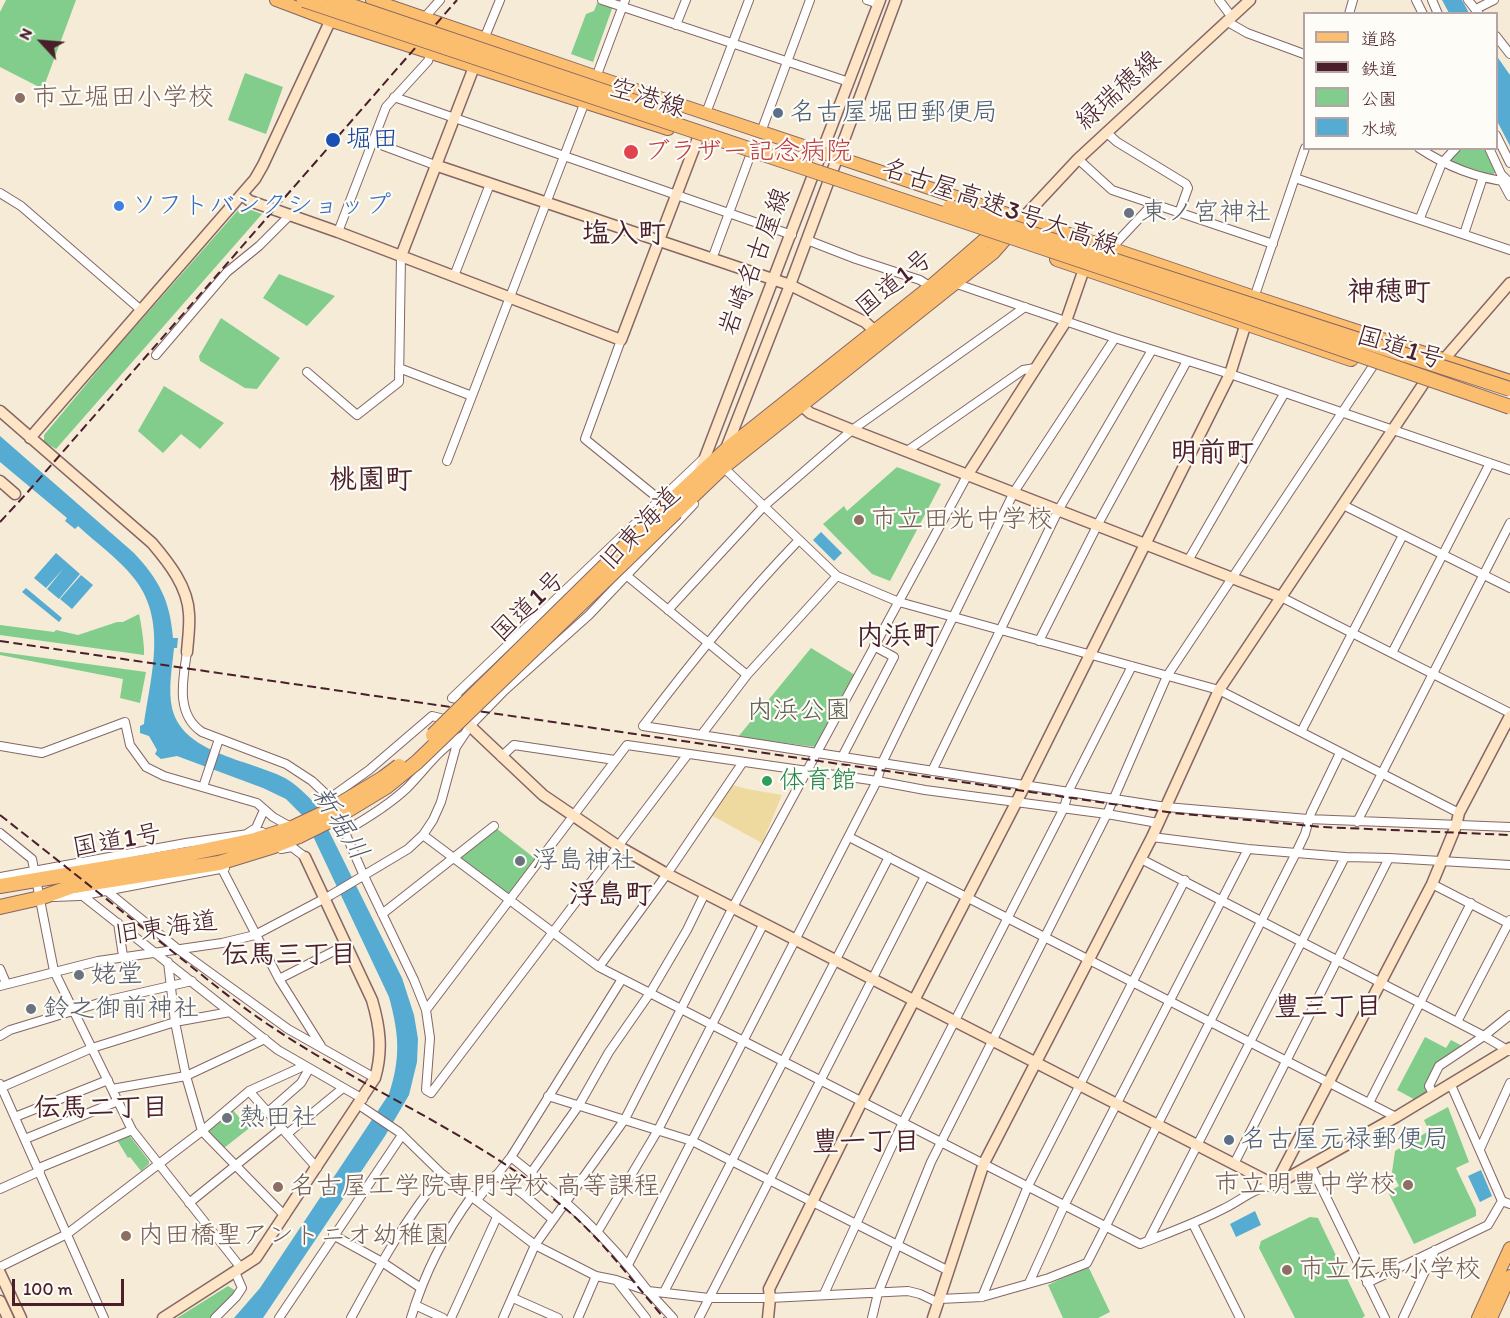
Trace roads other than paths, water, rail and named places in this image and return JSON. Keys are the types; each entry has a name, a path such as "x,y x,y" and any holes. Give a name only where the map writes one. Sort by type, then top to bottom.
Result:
{"highway":[{"name":"名古屋高速3号大高線","path":"304,0 1220,307 1510,408"},
{"name":"名古屋高速3号大高線","path":"334,0 1026,232 1510,390"},
{"name":"国道1号","path":"0,907 40,898 73,886 219,863 295,832 383,778 413,754 699,473 931,286 1022,219 1510,382"},
{"name":"国道1号","path":"998,238 1319,349 1426,380 1510,408"},
{"name":"国道1号","path":"668,505 720,469 993,252 998,238"},
{"path":"1319,349 1348,343 1510,397"},
{"name":"国道1号","path":"0,886 34,876 219,848 295,832"}],"main road":[{"name":"空港線","path":"276,0 329,20 698,138 998,238"},
{"name":"空港線","path":"372,0 1022,219"},
{"path":"1478,1318 1510,1248"},
{"path":"1491,1318 1510,1276"}],"street":[{"path":"30,438 242,195 263,165 329,20 341,0"},
{"path":"424,18 440,0"},
{"path":"484,39 500,0"},
{"path":"602,0 623,4 731,44 849,82"},
{"path":"676,25 686,0"},
{"path":"706,113 749,0"},
{"path":"760,132 810,0"},
{"path":"867,0 880,2"},
{"name":"岩崎名古屋線","path":"720,469 896,0"},
{"path":"1219,0 1236,28 1303,53"},
{"name":"緑瑞穂線","path":"1022,219 1106,132 1250,0"},
{"path":"1468,0 1477,11 1494,0"},
{"name":"岩崎名古屋線","path":"699,473 880,2"},
{"path":"447,461 584,102 597,77 623,4"},
{"path":"1498,37 1510,54"},
{"path":"338,232 386,107 428,61 431,52"},
{"path":"307,372 357,415 399,382 401,255 474,67"},
{"path":"394,97 792,236"},
{"path":"1106,132 1118,142 1186,184 1188,188 1179,213"},
{"path":"1498,137 1510,163"},
{"path":"668,505 585,439 675,194 698,138"},
{"path":"373,142 790,285 865,322 875,331"},
{"path":"1254,298 1304,150"},
{"path":"1422,150 1442,163 1483,177 1507,182"},
{"path":"1420,218 1442,163 1454,150"},
{"path":"1490,150 1507,182 1510,196"},
{"path":"712,259 750,156"},
{"path":"1078,159 1112,190 1273,244"},
{"path":"1464,234 1483,177"},
{"path":"1295,178 1510,250"},
{"path":"454,276 490,184"},
{"path":"0,193 21,206 141,310"},
{"path":"242,195 250,201 401,255 621,340"},
{"path":"1114,250 1117,242 1150,204"},
{"path":"156,355 227,272 259,246 291,214"},
{"path":"807,240 931,286"},
{"path":"503,1318 536,1245 625,1119 733,908 968,474 1066,321 1084,269"},
{"path":"954,283 1510,470"},
{"path":"935,1317 984,1163 1152,837 1219,690 1426,380 1510,283"},
{"path":"668,610 763,507 852,430 1025,307"},
{"path":"768,1318 769,1289 862,1101 1017,801 1230,374 1246,323"},
{"path":"628,1265 877,781 882,763 1014,492 1115,338"},
{"path":"932,771 1059,509 1152,350"},
{"path":"1039,641 1098,524 1187,362"},
{"path":"872,1318 878,1293 931,1162 1107,814 1167,676 1373,366"},
{"path":"399,368 472,396"},
{"path":"907,451 1023,370 1035,368"},
{"path":"1189,560 1284,394"},
{"path":"801,405 810,413 852,430 1281,597 1510,714 1459,813 1456,826 1432,884 1275,1185"},
{"path":"0,411 152,543 171,566 183,589 189,614 182,688 184,708 194,727 218,741 295,769 330,798 363,876 414,980 426,1010 430,1038 429,1063 425,1082 426,1090 431,1094 688,754"},
{"path":"489,706 452,698 483,667 668,505 704,458"},
{"path":"1392,652 1490,463"},
{"path":"720,469 837,576 899,602 1219,690 1459,813"},
{"name":"旧東海道","path":"3,985 123,956 179,950 255,935 408,849 423,835 433,820 441,802 456,747 470,726 505,690 589,615 712,484 720,469"},
{"path":"0,481 15,494"},
{"path":"1343,504 1510,588"},
{"path":"1357,822 1510,523"},
{"path":"1301,732 1403,535"},
{"path":"798,541 754,587 708,641 643,726 1069,790 1166,807 1308,819 1456,826 1508,827 1510,817"},
{"path":"626,575 747,675"},
{"path":"702,734 747,675 837,576"},
{"path":"842,757 894,657 874,646"},
{"path":"824,1294 903,1122 1064,808 1069,790 1132,666"},
{"path":"483,667 505,690"},
{"path":"330,798 369,770 432,716 470,726 543,795 618,846 667,874 1275,1185"},
{"path":"0,746 42,753 125,722 130,746 146,767 164,776 204,783 257,803 295,832 305,856 328,896 346,945 372,1000 378,1021 381,1045 375,1078 256,1258 163,1318"},
{"path":"345,831 369,817 405,790 446,748 463,736"},
{"path":"204,783 218,741"},
{"path":"501,757 514,745 615,760"},
{"path":"426,1010 627,745 1158,823"},
{"path":"83,896 265,1040 343,1088 361,1102 369,1112 400,1133 442,1174 497,1217 536,1245 596,1276 648,1291 709,1298 770,1298 908,1291 939,1301 982,1297 1049,1278 1087,1263 1296,854 1305,834 1308,819 1340,753"},
{"path":"599,967 667,874 743,762"},
{"path":"247,834 261,821 264,810"},
{"path":"382,914 494,826"},
{"path":"0,877 34,876 278,829 295,832"},
{"path":"272,853 295,832"},
{"path":"0,833 32,859 54,972 132,1130 238,1270 242,1288 214,1318"},
{"path":"423,835 599,967 1140,1244 1227,1208 1258,1188 1275,1185 1509,1050 1141,859"},
{"path":"849,837 1396,1117"},
{"path":"1152,837 1296,854 1510,865"},
{"path":"40,898 83,896 222,869 285,847 292,847 305,856"},
{"path":"1029,1283 1065,1204 1248,849"},
{"path":"664,1292 889,857"},
{"path":"1148,1241 1345,857"},
{"path":"1234,1164 1389,858"},
{"path":"222,869 279,979 321,1047"},
{"path":"699,1318 925,876"},
{"path":"982,1297 1028,1186 1185,880"},
{"path":"1432,884 1510,922 1457,1022"},
{"path":"107,891 179,950 288,1029 375,1078"},
{"path":"531,1173 579,1105 609,1052 650,993 687,930 705,893"},
{"path":"1369,1103 1471,903"},
{"path":"118,922 123,956"},
{"path":"598,1231 658,1130 764,923"},
{"path":"279,979 346,945"},
{"path":"168,962 175,1022 186,1076 202,1131 285,1216"},
{"path":"0,969 3,985"},
{"path":"411,1318 421,1288 449,1228 511,1157 622,979"},
{"path":"0,1036 10,1030 109,1000 192,981"},
{"path":"104,1318 0,1086 92,1048 175,1022 230,1012"},
{"path":"1434,1095 1429,1086 1439,1066 1510,1016"},
{"path":"112,1089 186,1076 265,1040"},
{"path":"0,1267 67,1234 202,1131 249,1091 306,1067"},
{"path":"268,1112 301,1083 306,1067"},
{"path":"15,1117 108,1080"},
{"path":"1480,1149 1510,1083"},
{"path":"1451,1085 1502,1200 1510,1204"},
{"path":"189,1203 236,1165 343,1088"},
{"path":"249,1091 317,1168"},
{"path":"548,1096 692,1141 949,1270"},
{"path":"25,1139 118,1101"},
{"path":"0,1189 132,1130"},
{"path":"279,1318 400,1133"},
{"path":"511,1157 567,1201 598,1231 673,1318"},
{"path":"1311,1166 1382,1317"},
{"path":"351,1318 382,1262 421,1200 442,1174"},
{"path":"496,1175 523,1194 552,1220"},
{"path":"1367,1283 1488,1225 1502,1200"},
{"path":"451,1318 497,1217"},
{"path":"1192,1224 1240,1318"},
{"path":"333,1235 382,1262 421,1288"},
{"path":"1402,1318 1435,1250"},
{"path":"0,1273 21,1318"},
{"path":"578,1318 596,1276"},
{"path":"616,1280 646,1318"},
{"path":"513,1298 558,1318"},
{"path":"0,1300 8,1318"},
{"path":"415,1305 442,1318"}],"water":[{"path":"1442,0 1462,0 1468,12 1448,12"},
{"path":"1498,58 1510,75 1510,146 1498,123"},
{"name":"新堀川","path":"0,436 134,553 150,572 166,602 173,638 178,638 177,648 174,648 170,693 172,708 178,723 189,736 203,745 285,778 302,790 316,805 402,978 414,1015 418,1039 417,1062 409,1095 385,1136 263,1318 234,1318 260,1288 389,1094 397,1057 397,1034 389,997 304,817 286,799 263,788 177,756 161,759 155,754 157,750 149,736 140,733 140,726 144,724 154,648 154,629 144,593 114,557 78,526 75,529 65,521 67,518 0,462"},
{"path":"821,532 842,553 834,561 813,540"},
{"path":"56,553 80,574 59,599 47,589 64,568 46,588 34,578"},
{"path":"81,575 93,585 72,609 60,599"},
{"path":"26,588 62,618 59,622 22,592"},
{"path":"1481,1170 1492,1196 1480,1202 1468,1176"},
{"path":"1255,1211 1261,1225 1236,1237 1230,1224"}],"railway":[{"path":"0,522 457,0"},
{"path":"0,641 1174,813 1322,827 1510,835"},
{"path":"0,815 218,988 261,1019 349,1074 461,1137 533,1184 567,1210 593,1235 664,1318"}],"place":[{"name":"市立堀田小学校","path":"20,98"},
{"name":"名古屋堀田郵便局","path":"778,113"},
{"name":"堀田","path":"333,140"},
{"name":"ブラザー記念病院","path":"631,152"},
{"name":"ソフトバンクショップ","path":"119,206"},
{"name":"東ノ宮神社","path":"1129,213"},
{"name":"市立田光中学校","path":"859,520"},
{"name":"体育館","path":"767,781"},
{"name":"浮島神社","path":"520,861"},
{"name":"姥堂","path":"79,975"},
{"name":"鈴之御前神社","path":"31,1009"},
{"name":"熱田社","path":"227,1118"},
{"name":"名古屋元禄郵便局","path":"1229,1140"},
{"name":"市立明豊中学校","path":"1408,1185"},
{"name":"名古屋工学院専門学校 高等課程","path":"278,1187"},
{"name":"内田橋聖アントニオ幼稚園","path":"126,1236"},
{"name":"市立伝馬小学校","path":"1287,1270"}],"district":[{"name":"塩入町","path":"624,235"},
{"name":"神穂町","path":"1389,293"},
{"name":"明前町","path":"1212,454"},
{"name":"桃園町","path":"371,481"},
{"name":"内浜町","path":"898,637"},
{"name":"浮島町","path":"611,896"},
{"name":"伝馬三丁目","path":"289,956"},
{"name":"豊三丁目","path":"1328,1008"},
{"name":"伝馬二丁目","path":"101,1109"},
{"name":"豊一丁目","path":"866,1143"}],"park label":[{"name":"内浜公園","path":"799,711"}]}
